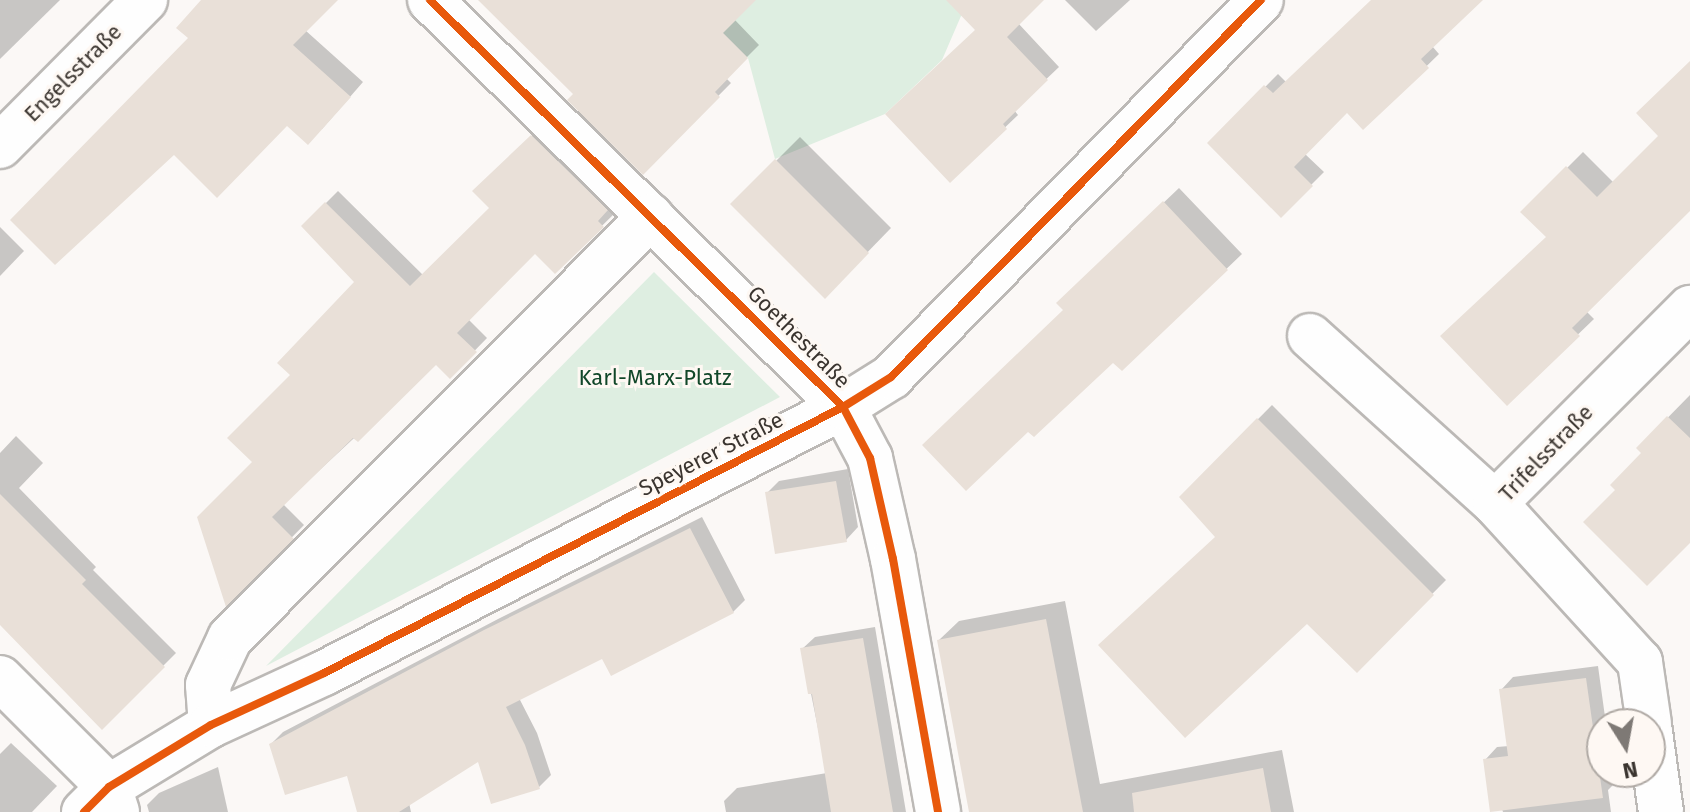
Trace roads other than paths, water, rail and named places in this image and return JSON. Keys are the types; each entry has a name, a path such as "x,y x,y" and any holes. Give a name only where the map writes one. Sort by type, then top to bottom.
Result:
{"street":[{"name":"Engelsstraße","path":"0,146 145,0"},
{"name":"Goethestraße","path":"430,0 843,407 870,458 893,559 938,812"},
{"name":"Speyerer Straße","path":"103,804 211,725 324,673 843,407 891,377 1261,0"},
{"path":"211,725 208,685 230,638 651,216"},
{"name":"Trifelsstraße","path":"1647,708 1640,662 1495,503 1690,308"},
{"path":"1310,336 1495,503"},
{"path":"0,678 103,804"},
{"path":"1661,812 1663,788"}],"park label":[{"name":"Karl-Marx-Platz","path":"655,378"}]}
